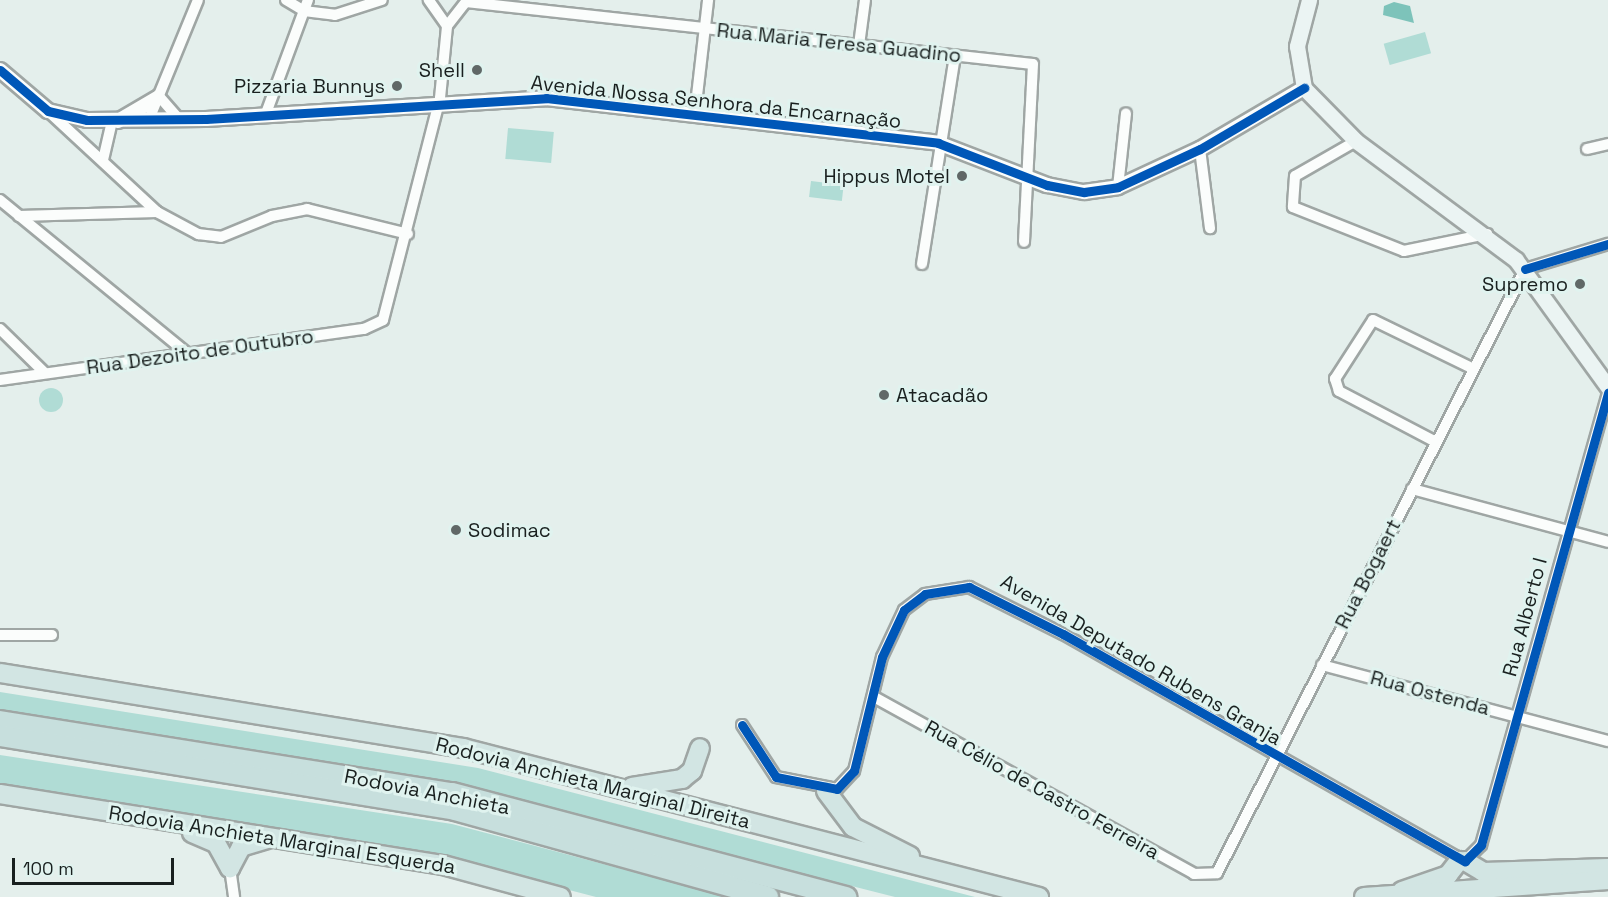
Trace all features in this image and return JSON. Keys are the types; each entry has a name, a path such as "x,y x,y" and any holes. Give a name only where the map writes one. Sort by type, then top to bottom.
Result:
{"highway":[{"name":"Rodovia Anchieta Marginal Direita","path":"0,673 463,748 625,788 969,882 1039,897"},
{"name":"Rodovia Anchieta","path":"0,721 452,793 847,897"},
{"name":"Rodovia Anchieta","path":"0,736 455,810 768,897"},
{"path":"625,788 682,779 692,771 700,748"},
{"path":"826,791 839,814 871,839 969,882"},
{"name":"Rodovia Anchieta Marginal Esquerda","path":"0,794 443,865 561,897"},
{"path":"141,818 210,838 230,868 241,847 273,837"},
{"path":"1396,895 1448,875 1467,857 1483,872 1608,868"},
{"path":"1364,897 1608,880"}],"main road":[{"path":"1309,0 1298,46 1304,88 1356,141 1487,234 1525,269 1608,387"}],"street":[{"path":"150,117 198,0"},
{"path":"286,0 335,15 382,0"},
{"path":"429,0 447,26"},
{"path":"694,113 708,0"},
{"path":"859,45 865,0"},
{"path":"0,70 103,160 157,212 212,238 307,209 408,234 439,106 447,26 467,1"},
{"name":"Rua Maria Teresa Guadino","path":"467,1 1035,65 1030,178 1024,242"},
{"path":"265,116 306,5"},
{"path":"922,264 955,56"},
{"name":"Avenida Nossa Senhora da Encarnação","path":"48,111 115,121 150,117 265,116 546,98 694,113 942,144 1030,178 1073,191 1118,186 1200,149 1304,88"},
{"path":"158,97 178,118"},
{"path":"103,160 115,121 158,97"},
{"path":"1118,186 1126,113"},
{"path":"1356,141 1295,176 1292,201 1298,211 1404,251 1487,234"},
{"path":"1587,149 1608,144"},
{"path":"1200,149 1210,228"},
{"path":"0,200 187,353"},
{"path":"19,216 157,212"},
{"name":"Rua Dezoito de Outubro","path":"0,380 364,329 383,320 390,306 408,234"},
{"path":"1525,269 1608,244"},
{"name":"Rua Bogaert","path":"1211,876 1221,869 1322,665 1525,269"},
{"path":"1436,442 1339,392 1335,379 1362,328 1372,320 1474,369"},
{"path":"0,329 45,373"},
{"name":"Rua Alberto I","path":"1467,857 1517,716 1567,531 1608,392"},
{"path":"1412,489 1608,542"},
{"name":"Avenida Deputado Rubens Granja","path":"826,791 847,783 854,771 882,657 903,610 925,594 969,587 1063,634 1276,758 1467,857"},
{"path":"0,635 52,635"},
{"name":"Rua Ostenda","path":"1322,665 1608,741"},
{"name":"Rua Célio de Castro Ferreira","path":"874,697 1194,874 1211,876"},
{"path":"742,725 776,777 826,791"},
{"path":"230,868 234,897"}],"shaded area":[{"path":"1394,2 1410,6 1414,23 1383,15 1384,6"},
{"path":"1425,32 1431,53 1390,65 1384,44"},
{"path":"508,128 554,132 551,163 505,159"},
{"path":"811,181 844,185 842,201 809,197"},
{"path":"51,388 60,391 63,400 60,409 51,412 42,409 39,400 42,391"},
{"path":"0,692 478,768 975,897 895,897 421,777 0,712"},
{"path":"0,755 452,824 728,897 596,897 531,880 0,791"}],"cycle path":[{"path":"0,70 48,111 87,120 206,119 546,98 938,143 1047,185 1084,192 1118,187 1200,149 1304,88"},
{"path":"1525,269 1608,244"},
{"path":"742,725 776,777 837,789 854,771 882,657 904,610 925,594 969,587 1063,634 1465,861 1481,845 1608,392"}],"place":[{"name":"Shell","path":"477,70"},
{"name":"Pizzaria Bunnys","path":"397,86"},
{"name":"Hippus Motel","path":"962,176"},
{"name":"Supremo","path":"1580,284"},
{"name":"Atacadão","path":"884,395"},
{"name":"Sodimac","path":"456,530"}]}
